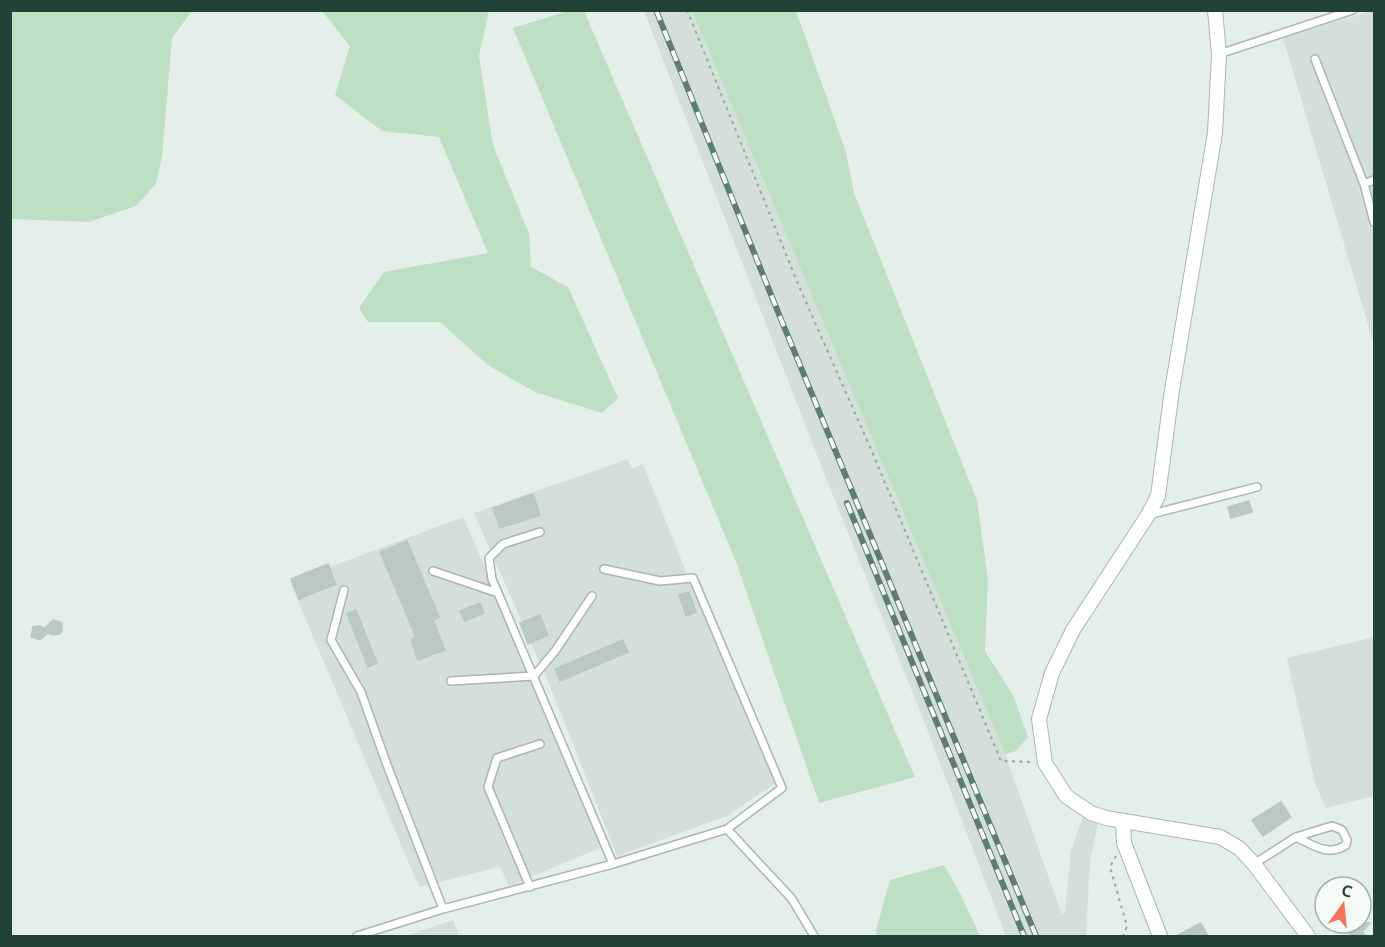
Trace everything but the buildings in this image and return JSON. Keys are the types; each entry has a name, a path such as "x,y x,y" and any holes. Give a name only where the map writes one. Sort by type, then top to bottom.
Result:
{"street":[{"path":"1215,10 1219,54 1215,133 1172,390 1158,496 1149,515 1073,630 1052,673 1039,719 1045,763 1066,796 1090,813 1123,822 1220,837 1239,848 1254,864 1308,936"},
{"path":"1123,822 1124,843 1160,936"}],"lane":[{"path":"1219,54 1353,10"},
{"path":"1315,59 1364,184 1374,222"},
{"path":"1364,184 1374,180"},
{"path":"1149,515 1257,487"},
{"path":"540,532 503,544 489,558 492,579 613,864"},
{"path":"357,936 443,909 613,864 727,829 782,788 693,578 660,581 604,568"},
{"path":"433,571 498,593"},
{"path":"344,590 331,640 361,692 443,909"},
{"path":"451,681 534,676 555,651 592,596"},
{"path":"530,887 488,788 497,758 540,744"},
{"path":"1254,864 1296,837 1332,826 1342,830 1347,840 1346,845 1339,850 1325,851 1296,837"},
{"path":"727,829 792,899 814,936"}],"path":[{"path":"687,10 798,284 873,454 1001,761 1045,763"},
{"path":"1123,936 1127,926 1110,867 1124,843"}],"shaded area":[{"path":"644,11 692,11 1005,754 1062,915 1065,911 1071,851 1083,817 1098,824 1090,860 1086,936 1006,936 920,711 826,478"},
{"path":"1374,11 1374,345 1283,38"},
{"path":"628,459 632,469 643,464 707,624 776,783 727,816 617,856 552,691 474,513"},
{"path":"463,517 543,701 602,847 509,886 500,867 419,887 290,582"},
{"path":"1374,637 1374,796 1326,808 1315,783 1287,658"},
{"path":"453,920 459,936 406,936"}],"green space":[{"path":"11,10 192,11 172,38 162,157 156,184 136,206 89,222 11,219"},
{"path":"322,11 489,11 479,56 493,145 529,234 531,267 568,287 618,398 602,413 535,392 489,366 440,322 368,322 359,308 384,272 488,253 439,137 382,131 335,95 350,46"},
{"path":"568,11 584,11 915,777 819,803 736,562 513,28"},
{"path":"692,11 796,11 846,152 854,193 977,500 988,580 985,651 1014,697 1028,737 1016,751 1005,754"},
{"path":"944,865 980,936 877,936 876,930 890,880"}],"railway":[{"path":"656,10 1036,936"},
{"path":"847,503 1024,936"}]}
